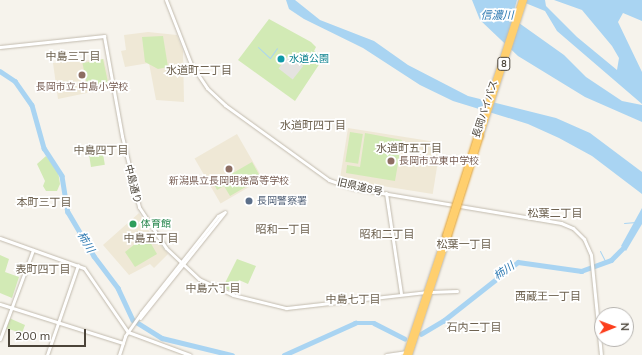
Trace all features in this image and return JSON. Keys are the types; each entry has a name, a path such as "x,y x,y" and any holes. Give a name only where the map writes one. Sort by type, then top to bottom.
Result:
{"highway":[{"name":"長岡バイパス","path":"408,353 521,0"},
{"name":"長岡バイパス","path":"481,128 524,0"}],"street":[{"name":"旧県道8号","path":"166,0 191,64 219,101 329,180 386,193 565,224 584,239 592,262 602,355"},
{"name":"中島通り","path":"0,47 104,36 120,131 139,207 156,235 181,264 199,279 229,294 276,307 321,305 401,293 457,290"},
{"path":"386,193 401,293"},
{"path":"119,355 128,332 218,216 225,212 181,264"},
{"path":"0,238 84,268 128,332 190,355"},
{"path":"0,339 33,250"},
{"path":"46,355 78,265"},
{"path":"0,304 123,343"},
{"path":"386,355 408,353"}],"shaded area":[{"path":"148,32 177,35 183,51 184,102 156,100 149,63 125,67 121,51 126,50 124,35"},
{"path":"289,55 303,66 293,79 279,68"},
{"name":"長岡市立 中島小学校","path":"104,59 111,88 58,99 53,63"},
{"name":"長岡市立東中学校","path":"348,128 441,143 433,194 340,179"},
{"name":"新潟県立長岡明徳高等学校","path":"237,134 263,179 221,204 195,158"},
{"path":"139,213 149,231 168,254 154,268 150,264 129,275 103,245"}],"green space":[{"name":"水道公園","path":"269,19 311,42 316,47 314,51 324,57 295,101 238,60"},
{"path":"163,36 168,67 158,69 145,62 142,37"},
{"path":"103,59 109,87 88,92 82,63"},
{"path":"350,132 363,134 358,164 345,162"},
{"path":"365,133 402,140 395,181 346,173 347,165 360,167"},
{"path":"102,147 105,165 91,167 88,149"},
{"path":"46,156 58,171 60,184 57,191 46,191 43,186 45,181 37,164"},
{"path":"252,162 261,178 230,196 224,186 217,190 214,184"},
{"path":"146,235 157,254 135,267 125,252"},
{"path":"0,255 9,259 5,272 19,277 12,298 0,293"},
{"path":"237,259 256,266 248,284 239,280 233,292 223,287"},
{"path":"9,318 25,325 22,333 5,328"}],"water":[{"path":"286,0 295,0 320,20 374,41 408,65 468,96 556,118 590,133 642,172 642,194 592,156 559,138 528,124 453,101 420,85 363,48 304,19 289,9"},
{"name":"信濃川","path":"472,0 517,0 512,18 564,55 586,77 622,101 642,105 642,122 585,97 518,56 480,20"},
{"name":"信濃川","path":"518,0 545,0 546,6 577,37 617,70 619,58 612,46 582,10 554,0 642,0 642,21 623,13 618,22 642,72 642,104 557,31 545,11"},
{"path":"642,208 642,224 626,251 621,246"}],"waterway":[{"path":"258,47 270,58 277,48"},
{"name":"柿川","path":"0,71 15,81 32,105 44,148 62,176 68,212 94,256 118,288 133,320 162,338 232,355"},
{"path":"624,223 636,222"},
{"name":"柿川","path":"421,334 443,321 518,262 581,271 611,260 622,249"},
{"path":"600,251 606,263"},
{"name":"柿川","path":"284,355 355,323 374,323 404,338"}],"place":[{"name":"水道公園","path":"281,59"},
{"name":"長岡市立 中島小学校","path":"82,75"},
{"name":"長岡市立東中学校","path":"391,161"},
{"name":"新潟県立長岡明徳高等学校","path":"229,169"},
{"name":"長岡警察署","path":"249,201"},
{"name":"体育館","path":"133,224"}],"district":[{"name":"中島三丁目","path":"73,56"},
{"name":"水道町二丁目","path":"199,70"},
{"name":"水道町四丁目","path":"313,125"},
{"name":"水道町五丁目","path":"409,148"},
{"name":"中島四丁目","path":"101,150"},
{"name":"本町三丁目","path":"44,202"},
{"name":"松葉二丁目","path":"555,213"},
{"name":"昭和一丁目","path":"283,229"},
{"name":"昭和二丁目","path":"387,234"},
{"name":"中島五丁目","path":"151,238"},
{"name":"松葉一丁目","path":"464,244"},
{"name":"表町四丁目","path":"43,269"},
{"name":"中島六丁目","path":"213,288"},
{"name":"西蔵王一丁目","path":"548,296"},
{"name":"中島七丁目","path":"353,299"},
{"name":"石内二丁目","path":"474,327"}]}
